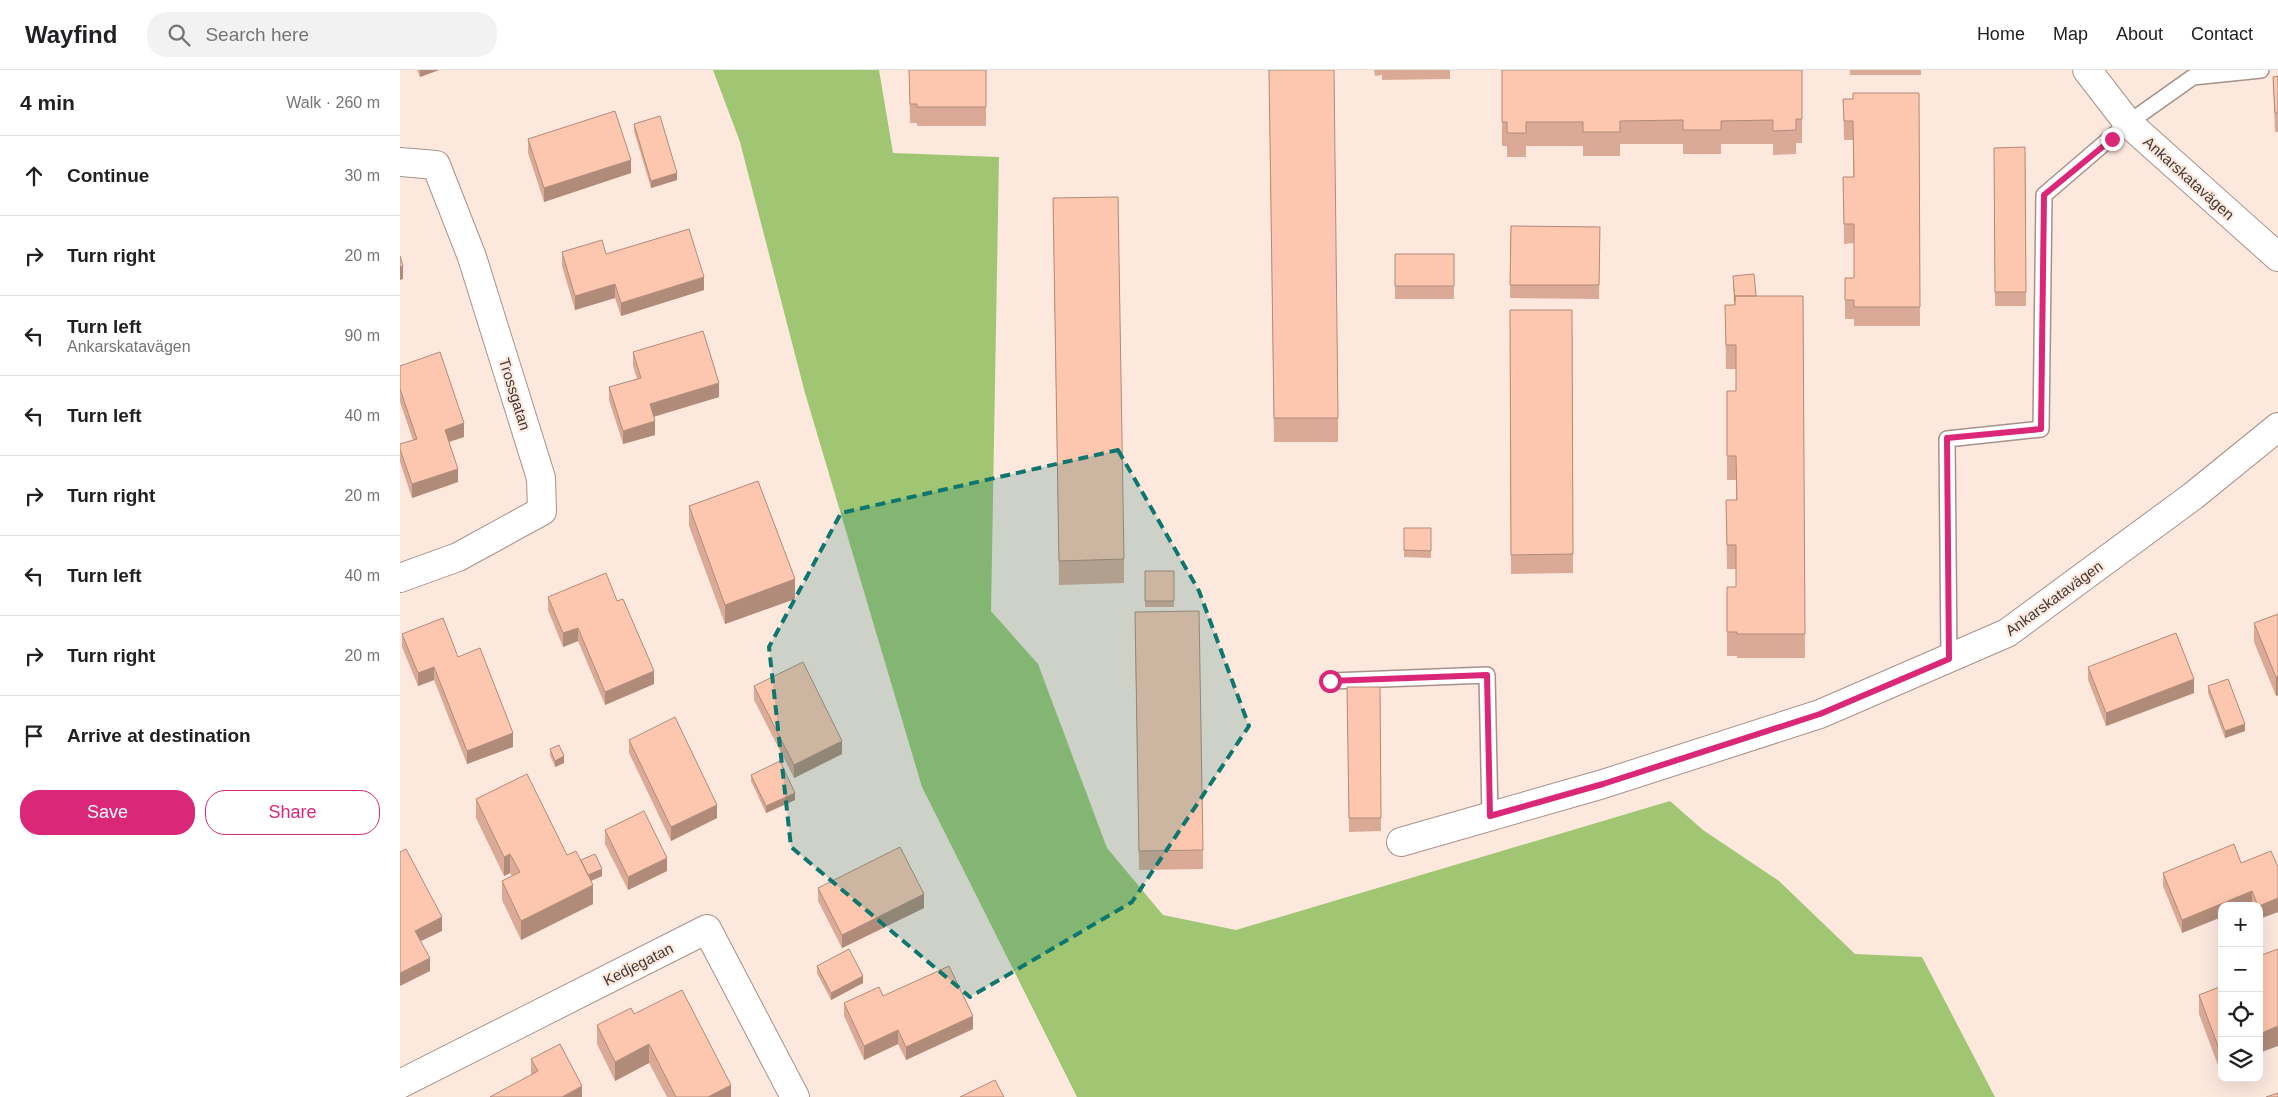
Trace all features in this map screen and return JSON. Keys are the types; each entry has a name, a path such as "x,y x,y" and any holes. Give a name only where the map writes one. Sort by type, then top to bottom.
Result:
{"street":[{"name":"Ankarskatavägen","path":"2087,70 2128,123 2278,257"},
{"name":"Trossgatan","path":"400,162 436,165 472,257 541,478 542,511 458,557 400,578"},
{"name":"Ankarskatavägen","path":"1401,842 1603,784 1820,714 2007,634 2194,496 2278,427"},
{"name":"Kedjegatan","path":"400,1084 708,929 795,1097"}],"lane":[{"path":"1949,659 1947,438 2041,429 2044,195 2128,123 2193,77 2261,70"},
{"path":"1330,681 1487,675 1490,816"}],"highlighted area":[{"path":"1118,450 1199,591 1249,726 1132,902 970,997 791,847 769,647 841,513"}],"green space":[{"path":"713,70 879,70 893,153 999,157 991,611 1038,664 1107,848 1163,915 1236,930 1670,801 1703,830 1779,881 1855,954 1922,957 1995,1097 1077,1097 922,787 805,393 740,142"}],"building":[{"path":"909,70 986,70 986,107 917,107 917,104 910,104"},
{"path":"1269,70 1334,70 1338,418 1274,418"},
{"path":"1502,70 1802,70 1802,119 1796,119 1796,130 1773,131 1773,120 1721,121 1721,130 1683,130 1683,120 1620,121 1620,132 1583,132 1583,122 1526,122 1526,133 1507,133 1507,122 1502,122"},
{"path":"2278,76 2278,113 2275,113 2273,77"},
{"path":"1853,93 1919,93 1920,307 1854,307 1854,300 1845,300 1845,278 1854,278 1854,224 1844,224 1843,177 1854,177 1853,121 1844,121 1843,99 1853,99"},
{"path":"615,111 631,160 544,188 528,139"},
{"path":"660,116 677,173 651,181 634,124"},
{"path":"2025,147 2026,292 1995,292 1994,148"},
{"path":"1118,197 1124,559 1059,561 1053,198"},
{"path":"1511,226 1600,227 1599,285 1510,285"},
{"path":"689,229 704,277 621,303 615,284 575,296 562,252 602,240 606,254"},
{"path":"1395,254 1454,254 1454,286 1395,286"},
{"path":"400,256 403,266 400,267"},
{"path":"1754,274 1756,296 1735,296 1735,301 1733,276"},
{"path":"1735,296 1803,296 1805,634 1737,634 1737,632 1727,632 1727,587 1736,587 1736,545 1727,545 1726,500 1737,500 1736,456 1727,456 1727,391 1736,391 1736,345 1726,345 1725,305 1735,305"},
{"path":"1510,310 1572,310 1573,554 1511,555"},
{"path":"703,331 719,383 650,404 655,421 623,431 609,387 641,378 633,352"},
{"path":"440,352 464,423 445,430 458,469 412,484 400,444 417,439 400,389 400,366"},
{"path":"758,481 795,579 725,605 689,506"},
{"path":"1404,528 1431,528 1431,551 1404,550"},
{"path":"1145,571 1174,571 1174,601 1145,601"},
{"path":"606,573 617,601 623,599 654,671 605,692 578,628 563,633 548,597"},
{"path":"1199,611 1203,850 1139,851 1135,612"},
{"path":"2278,614 2278,676 2276,677 2254,623"},
{"path":"443,618 458,657 480,648 513,733 467,751 434,667 418,673 402,634"},
{"path":"2176,633 2194,679 2106,713 2088,667"},
{"path":"803,662 842,741 794,765 754,686"},
{"path":"2228,679 2245,724 2225,731 2208,686"},
{"path":"1347,687 1380,687 1381,818 1349,818"},
{"path":"675,717 717,805 671,827 629,740"},
{"path":"559,745 564,756 555,761 550,749"},
{"path":"780,761 795,793 766,806 751,775"},
{"path":"527,774 567,855 576,851 593,885 521,921 502,881 520,872 510,854 504,857 476,799"},
{"path":"644,811 667,858 628,877 605,830"},
{"path":"2234,844 2241,863 2271,851 2278,867 2278,898 2263,904 2263,902 2256,902 2252,891 2225,902 2218,902 2218,905 2182,920 2163,873"},
{"path":"900,847 924,894 842,935 818,888"},
{"path":"406,849 442,917 415,931 430,958 400,973 400,852"},
{"path":"595,854 602,869 588,875 581,860"},
{"path":"849,949 863,976 831,993 817,966"},
{"path":"2278,949 2278,1026 2263,1032 2263,992 2263,955"},
{"path":"949,966 973,1016 906,1047 898,1030 864,1046 844,1003 879,987 883,996"},
{"path":"2218,988 2218,1046 2199,995"},
{"path":"682,990 731,1085 708,1097 676,1097 649,1044 615,1062 597,1025 631,1008 634,1014"},
{"path":"560,1044 582,1086 562,1097 490,1097 538,1071 531,1059"},
{"path":"995,1080 1004,1097 960,1097"},
{"path":"2278,1093 2278,1097 2266,1097"}],"route":[{"path":"1330,681 1487,675 1490,816 1603,784 1820,714 1949,659 1947,438 2041,429 2044,195 2112,139"}]}
